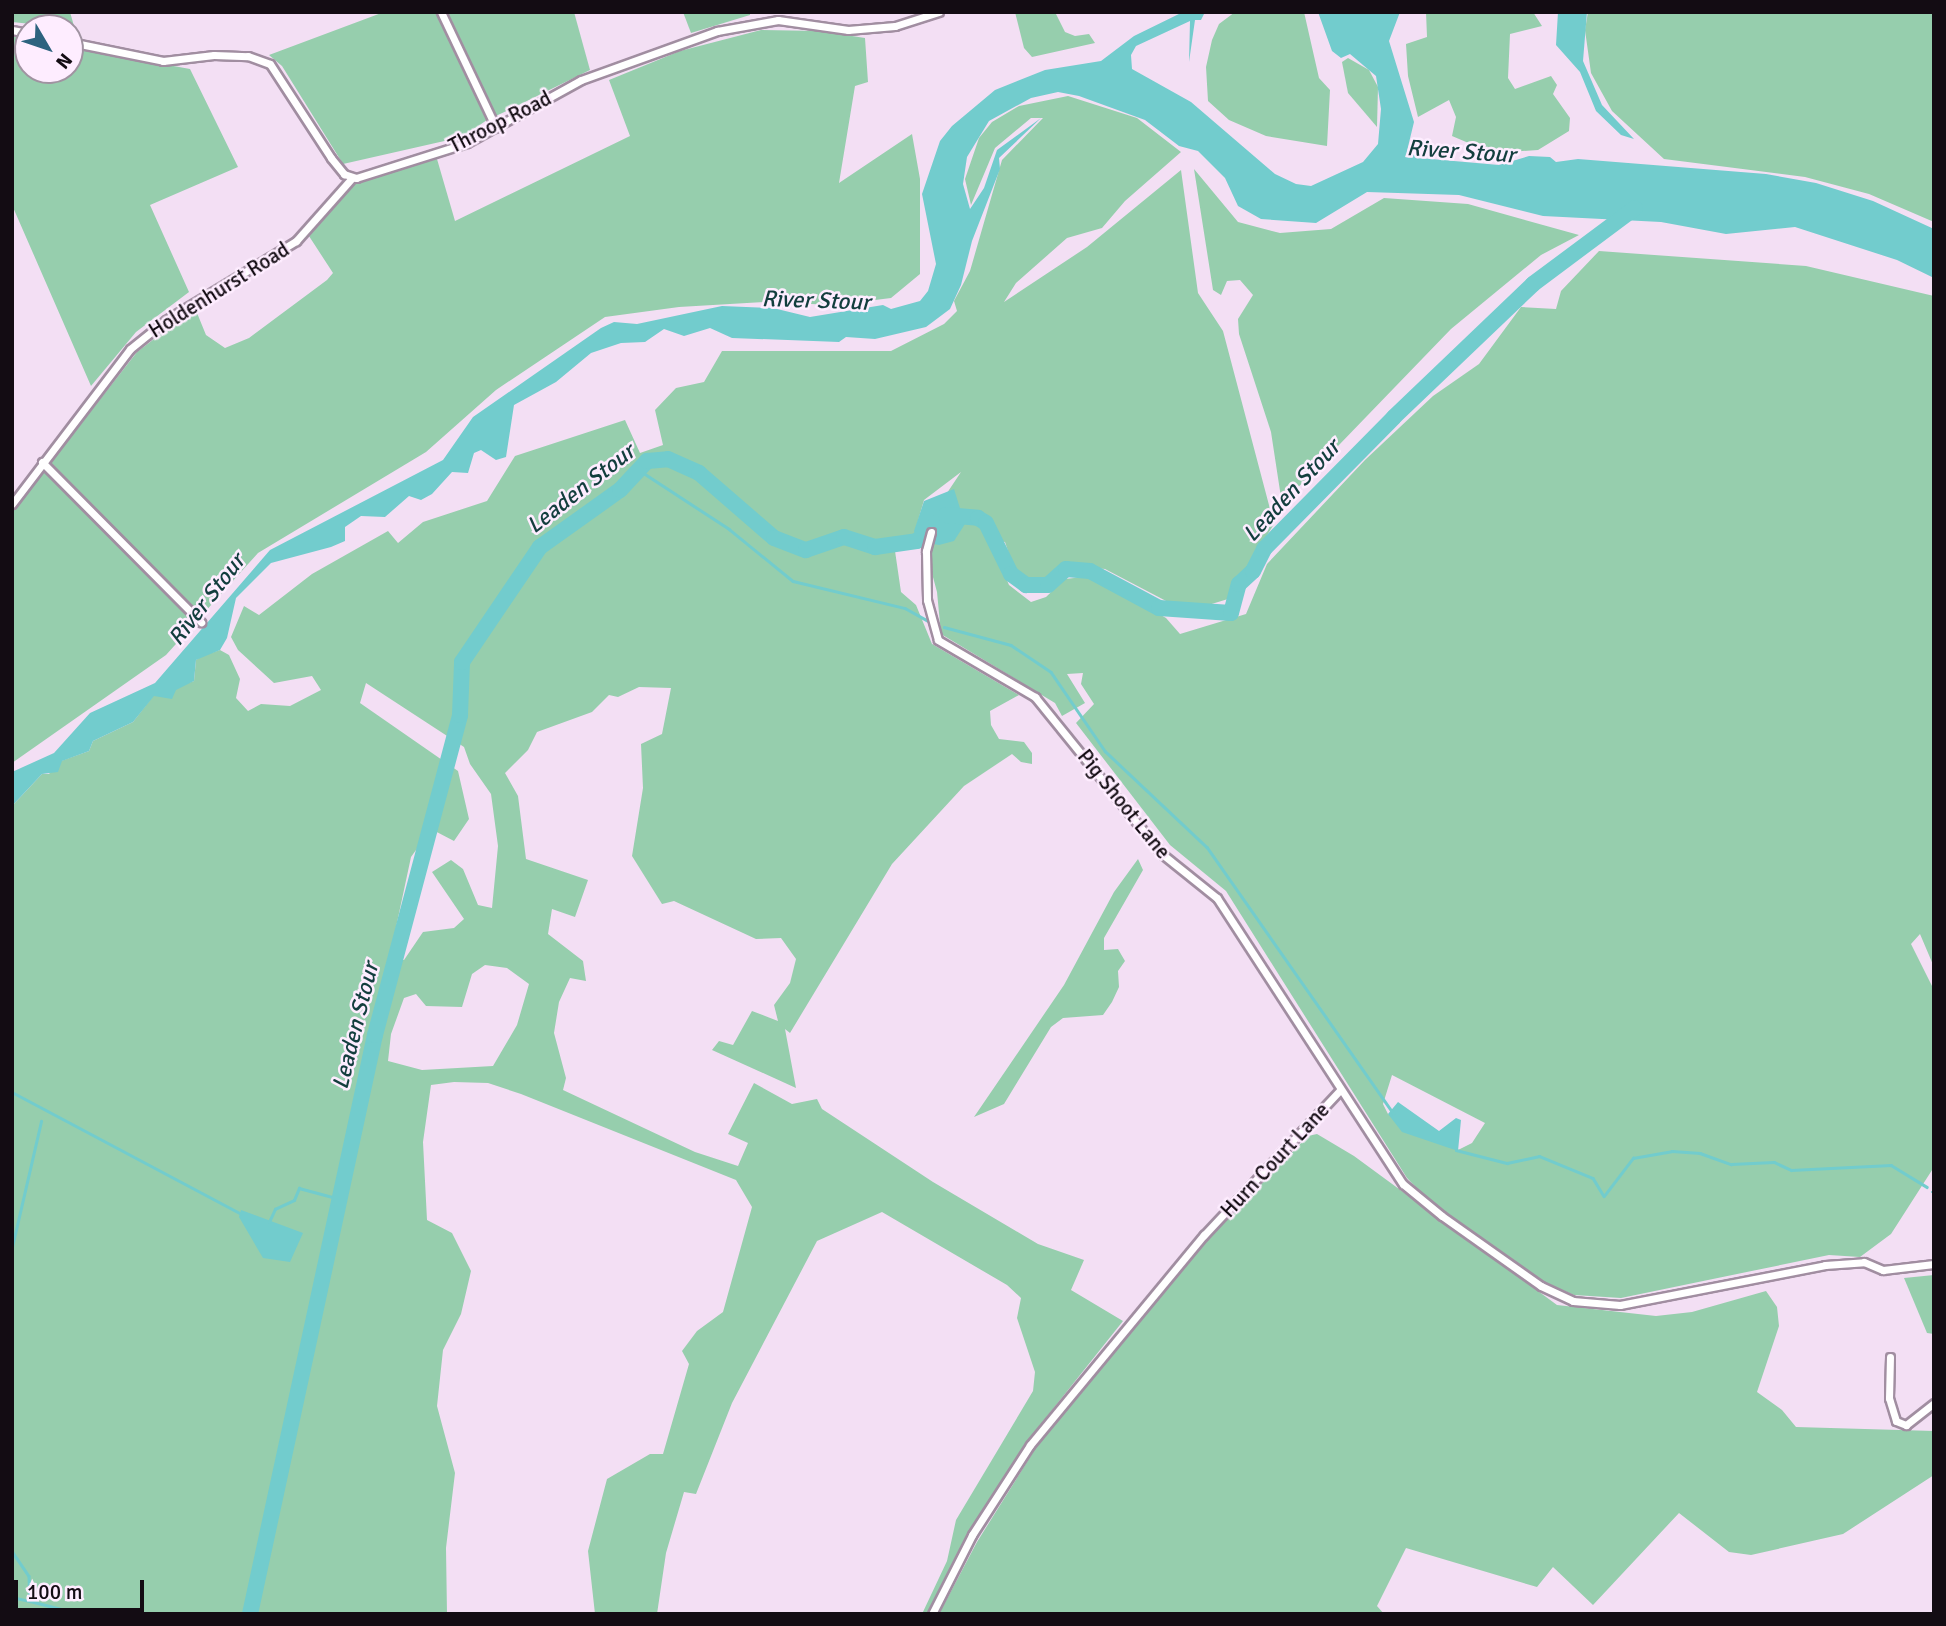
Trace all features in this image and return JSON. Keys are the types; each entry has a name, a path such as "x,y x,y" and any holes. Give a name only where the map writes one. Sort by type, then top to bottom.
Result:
{"street":[{"path":"441,12 496,128"},
{"name":"Throop Road","path":"352,178 467,143 581,80 717,31 778,20 848,30 895,26 939,12"},
{"path":"84,45 163,61 214,55 248,56 270,64 331,158 352,178"},
{"name":"Holdenhurst Road","path":"12,504 42,461 130,349 175,314 296,241 352,178"},
{"path":"42,461 201,622"},
{"name":"Pig Shoot Lane","path":"931,532 926,551 927,600 938,640 1035,697 1162,854 1217,898 1340,1090"},
{"name":"Hurn Court Lane","path":"932,1614 972,1535 1030,1445 1204,1235 1340,1090 1403,1184 1420,1200 1541,1286 1573,1301 1620,1305 1836,1264 1864,1262 1882,1270 1934,1264"},
{"path":"1890,1357 1889,1398 1896,1422 1906,1425 1934,1403"}],"shaded area":[{"path":"12,12 71,14 14,14 12,22"},
{"path":"384,12 436,12 487,120 462,137 343,164 282,66 269,55"},
{"path":"447,12 574,12 590,70 496,116"},
{"path":"683,12 750,12 750,15 691,33"},
{"path":"1015,12 1055,12 1065,32 1075,36 1089,34 1095,43 1032,57 1024,48"},
{"path":"1183,12 1205,12 1201,20 1195,20 1189,62 1190,21 1136,46 1131,55 1132,69 1191,102 1275,174 1296,184 1311,186 1363,162 1378,144 1381,109 1376,76 1350,54 1341,58 1332,51 1318,12 1400,12 1389,41 1414,122 1407,151 1420,158 1499,165 1529,156 1550,157 1556,162 1578,159 1766,174 1816,183 1873,201 1934,229 1934,278 1897,260 1795,227 1726,234 1661,222 1543,216 1459,195 1367,192 1316,223 1261,219 1238,206 1225,178 1198,151 1179,146 1145,120 1079,96 1058,92 1031,98 989,121 967,157 963,184 970,209 984,188 997,150 1041,118 999,158 1000,169 972,241 961,285 950,309 926,327 875,339 846,337 839,342 732,338 710,328 684,336 664,329 645,342 621,343 591,353 556,382 514,405 506,457 496,460 481,450 474,453 468,473 452,472 432,494 421,500 409,496 385,517 361,516 345,527 345,541 331,547 271,563 236,598 227,638 220,650 196,660 194,681 176,690 172,699 154,696 133,722 93,741 89,751 62,761 58,772 42,774 12,806 12,772 54,753 90,713 155,683 270,550 443,460 473,417 601,328 614,322 637,324 722,306 773,308 810,317 883,305 891,309 920,301 928,291 936,264 922,194 940,141 952,126 995,90 1045,70 1101,61 1134,36"},
{"path":"1235,12 1304,12 1319,78 1330,90 1327,146 1266,136 1229,120 1208,101 1206,67 1212,40 1219,24"},
{"path":"1426,12 1533,12 1542,26 1510,34 1508,78 1515,89 1551,76 1557,85 1553,94 1570,118 1569,131 1538,150 1492,153 1452,136 1456,117 1449,100 1418,117 1408,76 1406,44 1427,37"},
{"path":"1558,12 1587,12 1583,61 1602,105 1634,139 1621,135 1596,111 1580,72 1556,45"},
{"path":"1588,12 1934,12 1934,222 1869,194 1805,177 1664,159 1612,111 1591,73 1585,30"},
{"path":"761,30 820,31 865,38 868,82 855,86 839,183 912,134 920,179 920,274 891,298 835,305 765,302 679,307 605,317 496,390 426,452 258,553 166,655 12,763 12,512 137,352 195,308 206,335 225,348 249,338 327,280 333,273 307,233 355,183 437,159 455,221 630,136 609,80 680,51"},
{"path":"12,36 14,84 84,84 84,50 190,69 238,167 150,205 189,292 136,332 91,386 12,205"},
{"path":"1348,58 1369,70 1378,87 1377,127 1348,93 1342,62"},
{"path":"1068,96 1137,118 1181,152 1125,201 1102,228 1067,238 1016,283 1004,302 1087,247 1181,170 1198,293 1223,331 1274,524 1228,599 1205,606 1168,602 1105,569 1063,565 1047,578 1028,581 1014,569 1005,542 989,539 1009,585 1031,602 1046,597 1065,579 1092,576 1166,618 1180,634 1246,614 1267,564 1365,460 1433,396 1479,364 1521,307 1556,309 1561,291 1599,251 1806,266 1934,296 1934,967 1920,934 1911,944 1934,990 1934,1167 1891,1234 1860,1257 1829,1255 1621,1298 1574,1295 1544,1282 1429,1201 1407,1178 1226,891 1170,845 1076,723 1094,704 1081,684 1083,673 1067,674 1085,703 1062,716 1055,703 941,634 937,592 926,551 947,493 961,472 924,500 915,531 917,541 895,551 901,592 916,605 932,644 1019,695 990,711 991,725 999,739 1024,742 1032,753 1032,764 1021,762 1012,754 964,786 892,864 790,1033 785,1029 796,1088 712,1050 719,1041 733,1045 752,1011 778,1021 774,1005 790,983 796,959 781,938 756,939 674,901 662,904 632,856 643,788 641,744 662,734 671,688 639,687 618,697 609,695 592,712 537,732 528,750 505,773 518,796 526,859 588,880 575,917 552,909 548,934 583,961 586,981 570,978 559,1002 554,1033 566,1078 563,1090 695,1152 738,1166 748,1143 728,1134 754,1083 792,1104 817,1099 822,1109 933,1182 1038,1244 1084,1260 1071,1290 1123,1321 1033,1434 969,1532 928,1614 922,1614 947,1561 956,1520 1033,1391 1035,1372 1017,1318 1021,1298 1007,1285 882,1212 817,1241 732,1403 696,1494 684,1492 666,1553 657,1614 595,1614 588,1551 607,1479 650,1454 663,1454 689,1364 682,1351 697,1331 723,1312 752,1207 736,1180 521,1094 488,1083 454,1082 431,1085 423,1142 427,1220 452,1233 471,1271 461,1314 443,1350 437,1406 455,1473 446,1548 447,1614 12,1614 12,806 42,774 49,774 61,761 89,751 93,741 133,722 154,695 194,681 196,660 202,656 220,650 229,655 240,679 236,698 248,711 261,704 290,706 321,690 312,676 274,683 238,650 231,637 244,606 259,615 312,574 388,531 398,543 423,522 487,501 515,456 625,420 640,453 663,445 655,410 676,388 704,382 722,351 891,351 944,324 957,311 954,301 970,271 1002,160 1043,118 1031,118 995,148 971,205 965,179 979,138 992,122 1019,106","holes":["366,683 464,747 470,764 491,794 498,846 492,908 478,905 463,869 451,860 432,872 464,919 454,928 423,932 404,960 389,960 411,857 431,829 454,841 469,819 458,771 360,703","485,965 507,968 529,984 517,1025 493,1066 422,1070 388,1061 391,1034 404,998 416,994 426,1006 462,1007 472,974","1392,1075 1485,1123 1472,1143 1458,1150 1388,1114 1383,1104"]},
{"path":"1194,169 1238,222 1280,233 1331,229 1384,198 1468,204 1579,235 1541,255 1451,329 1282,504 1271,432 1239,334 1238,319 1253,295 1240,280 1227,281 1221,295 1213,290"},
{"path":"954,489 965,524 954,541 939,545 917,541 914,531 924,501"},
{"path":"1138,859 1143,870 1104,938 1104,950 1118,949 1125,961 1118,971 1119,987 1112,1002 1103,1015 1063,1018 1051,1027 1004,1104 974,1117 1064,985 1114,892"},
{"path":"1398,1102 1439,1131 1456,1118 1461,1120 1458,1151 1402,1132 1388,1114"},
{"path":"1317,1134 1354,1156 1557,1305 1656,1316 1692,1312 1766,1291 1777,1307 1779,1326 1757,1392 1782,1410 1796,1427 1934,1431 1934,1475 1843,1534 1751,1555 1729,1552 1679,1513 1593,1605 1553,1567 1537,1587 1406,1548 1377,1606 1384,1614 939,1614 977,1542 1052,1422 1206,1241 1308,1136"},
{"path":"241,1210 303,1233 290,1262 263,1258 239,1217"},
{"path":"1934,1275 1934,1334 1927,1333 1904,1278"}],"waterway":[{"name":"Leaden Stour","path":"250,1614 375,1035 460,715 462,662 540,547 620,490 647,461 668,459 699,473 774,538 806,550 844,537 875,547 917,541 946,515 978,518 986,523 1011,574 1026,585 1048,585 1066,569 1090,571 1159,608 1231,613 1239,584 1253,571 1264,549 1394,417 1533,284 1635,208"},
{"path":"639,470 729,529 793,581 905,608 928,621"},
{"path":"944,627 1011,645 1051,672 1105,751 1207,847 1393,1113"},
{"path":"12,1092 241,1214"},
{"path":"12,1247 41,1121"},
{"path":"1456,1150 1507,1163 1539,1156 1593,1178 1604,1196 1633,1158 1672,1151 1700,1153 1731,1164 1774,1162 1791,1170 1891,1165 1927,1187"},
{"path":"269,1222 275,1209 294,1200 299,1188 340,1199"},
{"path":"12,1551 29,1576 30,1601 81,1614"},
{"path":"12,1597 30,1601"}],"water label":[{"name":"River Stour","path":"1461,152"},
{"name":"River Stour","path":"816,301"},
{"name":"River Stour","path":"207,600"}]}
